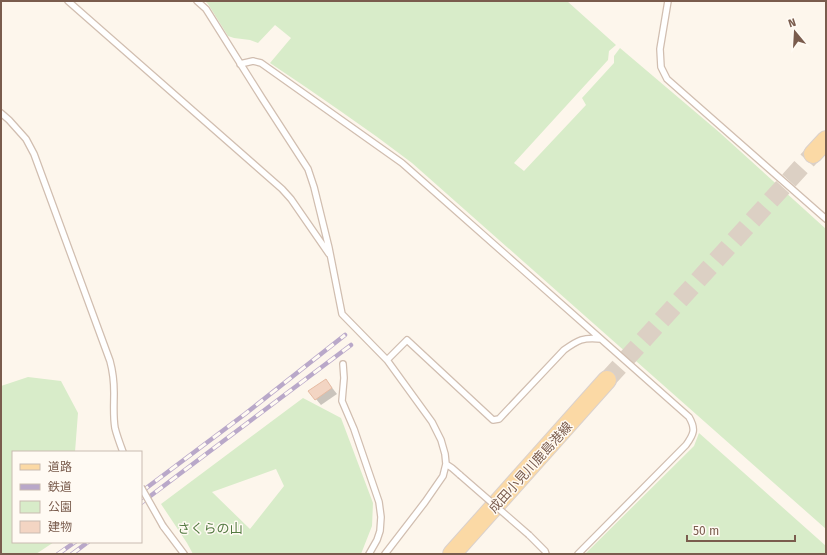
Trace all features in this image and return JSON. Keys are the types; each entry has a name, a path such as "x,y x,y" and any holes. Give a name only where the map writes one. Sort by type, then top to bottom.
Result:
{"main road":[{"path":"813,154 826,140"},
{"name":"成田小見川鹿島港線","path":"452,554 607,380"}],"lane":[{"path":"68,1 282,189 291,199 330,256"},
{"path":"197,1 206,9 308,169 314,187 342,314 386,360 432,422 441,440 446,464 443,476 385,554"},
{"path":"668,1 660,49 661,67 667,79 826,219"},
{"path":"240,64 253,61 261,63 402,163 689,417 693,424 693,435 686,445 578,554"},
{"path":"1,113 26,139 34,154 110,362 114,384 113,411 115,427 123,451"},
{"path":"386,360 407,340 493,420 499,419 564,350 576,341 589,338 601,339"},
{"path":"343,364 344,378 342,401 354,429 379,502 381,517 380,531 369,554"},
{"path":"446,464 529,535 545,551 546,554"},
{"path":"142,489 163,526 184,554"}],"green space":[{"path":"205,1 567,1 616,45 609,51 608,60 514,163 524,171 586,105 582,98 614,63 614,56 620,48 719,132 826,229 826,529 412,163 342,112 270,63 291,38 275,25 258,43 228,36"},
{"path":"28,377 61,381 78,413 75,451 12,451 12,543 52,543 36,554 1,554 1,386"},
{"name":"さくらの山","path":"303,398 341,418 373,503 372,526 361,554 193,554 161,504","holes":["276,469 284,486 250,529 212,492"]},
{"path":"699,433 826,546 826,554 585,554 694,446"}],"building":[{"path":"326,379 332,388 315,400 308,391"}],"tunnel":[{"path":"607,380 813,154"}],"railway":[{"path":"142,491 245,414 345,335"},
{"path":"142,502 351,345"},
{"path":"58,554 74,543"},
{"path":"72,554 87,543"}]}
